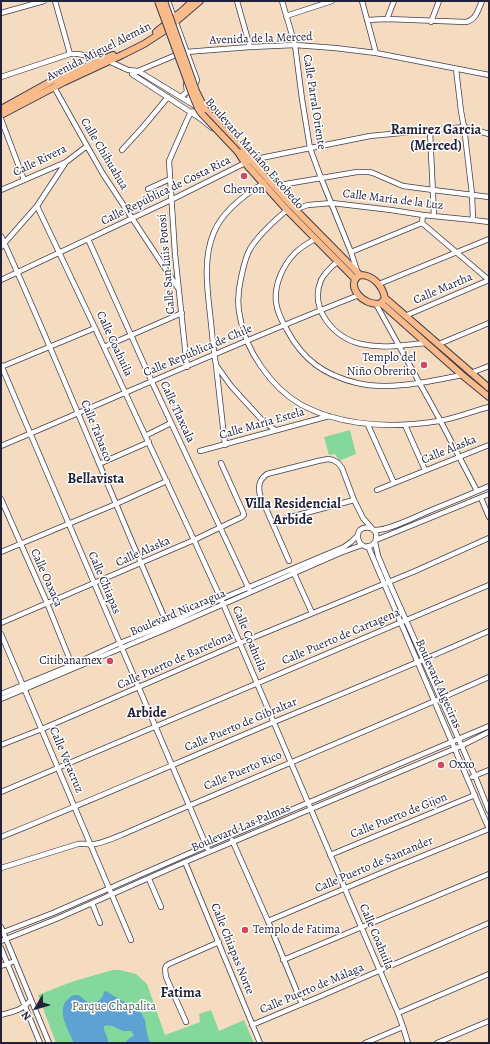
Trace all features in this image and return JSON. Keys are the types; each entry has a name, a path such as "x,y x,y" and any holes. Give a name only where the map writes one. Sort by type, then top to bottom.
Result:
{"main road":[{"name":"Boulevard Mariano Escobedo","path":"158,1 198,108 206,119 274,186 358,276"},
{"name":"Boulevard Mariano Escobedo","path":"164,1 196,92 205,109 264,183 288,210 337,262 358,276"},
{"name":"Avenida Miguel Alemán","path":"175,20 193,1"},
{"name":"Avenida Miguel Alemán","path":"1,115 166,27 200,1"},
{"name":"Avenida Miguel Alemán","path":"1,109 50,82 106,60"},
{"path":"380,302 382,288 379,284 368,276 358,276 354,287 358,295 365,301 369,303 380,302 406,316 489,388"},
{"path":"380,302 489,397"}],"street":[{"path":"1,13 44,1"},
{"path":"55,1 70,54"},
{"path":"158,1 187,87 186,93 181,97"},
{"path":"168,1 197,80 188,101"},
{"path":"237,1 250,47"},
{"name":"Calle Parral Oriente","path":"282,1 295,45 310,148 351,252 358,276"},
{"path":"286,16 332,1"},
{"path":"362,1 376,53"},
{"path":"387,19 394,1"},
{"path":"431,22 439,1"},
{"path":"367,20 387,19 431,22 470,22 474,18 482,1"},
{"name":"Avenida de la Merced","path":"133,76 138,71 186,52 295,45 376,53 489,76"},
{"path":"1,77 70,54 84,54 106,60 128,70 138,71 209,114"},
{"path":"456,69 472,194 473,220"},
{"path":"128,70 133,76 201,118 236,154 248,162"},
{"name":"Calle Chihuahua","path":"54,87 103,174 179,289"},
{"path":"122,150 168,98"},
{"path":"192,112 198,110 209,114"},
{"name":"Calle San Luis Potosí","path":"186,366 175,254 169,161 192,112"},
{"path":"1,119 24,180"},
{"name":"Calle República de Costa Rica","path":"1,280 248,162 370,136 464,127 489,134"},
{"path":"430,131 434,216"},
{"name":"Calle Rivera","path":"1,190 66,162 87,146"},
{"path":"3,245 36,206 66,162"},
{"path":"274,186 357,172 369,172 403,186 489,197"},
{"path":"148,189 170,179"},
{"path":"225,445 206,278 210,244 220,221 228,211 264,183"},
{"name":"Calle María de la Luz","path":"296,209 308,205 332,203 489,222"},
{"name":"Calle Coahuila","path":"36,206 126,393 221,599 398,1013 408,1043"},
{"path":"288,210 276,219 260,235 250,250 243,268 239,287 238,304 243,330 254,356 267,375 279,388 289,397 313,410 329,416 368,424 405,425 440,420 489,407"},
{"path":"422,223 423,215"},
{"path":"351,252 422,223"},
{"path":"422,223 489,280"},
{"name":"Calle Tabasco","path":"1,236 3,245 18,272 50,346 168,626"},
{"name":"Calle Tlaxcala","path":"88,239 152,382 251,592"},
{"path":"315,239 302,247 292,256 283,269 278,281 276,292 276,302 279,314 291,338 301,352 314,364 327,372 343,379 358,383 372,385 398,385 419,383 462,375"},
{"path":"379,284 489,239"},
{"path":"337,262 326,272 322,279 319,286 318,301 323,316 335,331 351,341 373,346 385,347 426,343"},
{"name":"Calle Martha","path":"406,316 489,280"},
{"name":"Calle República de Chile","path":"1,446 186,366 358,295"},
{"path":"380,302 399,346 477,491"},
{"path":"104,347 182,313"},
{"path":"439,344 489,323"},
{"path":"1,366 95,328"},
{"path":"215,364 231,386 262,420 275,430"},
{"name":"Calle Chiapas","path":"1,366 209,852"},
{"path":"471,373 489,366"},
{"name":"Calle María Estela","path":"200,451 329,416"},
{"path":"145,436 171,423"},
{"path":"368,424 394,483"},
{"path":"405,425 425,470"},
{"path":"99,464 149,442"},
{"name":"Calle Alaska","path":"377,490 489,445"},
{"path":"289,561 260,495 260,481 262,477 273,472 323,460 333,460 342,468 358,509 365,521 376,533 376,541"},
{"name":"Calle Alaska","path":"1,623 142,563 242,517 244,515 243,512 222,463"},
{"path":"1,552 167,481"},
{"path":"359,531 363,528 380,530 410,520 489,486"},
{"path":"358,509 362,522 357,536 359,542 365,546 371,545 376,541 489,494"},
{"name":"Calle Oaxaca","path":"1,498 47,603 72,665"},
{"path":"481,498 489,517"},
{"path":"272,522 354,500"},
{"name":"Boulevard Nicaragua","path":"168,626 221,599 344,547 357,536"},
{"name":"Calle Puerto de Barcelona","path":"1,745 139,688 240,643 389,582 489,538"},
{"name":"Boulevard Algeciras","path":"376,541 378,556 488,808"},
{"name":"Boulevard Algeciras","path":"365,546 455,748 489,829"},
{"name":"Boulevard Nicaragua","path":"1,699 24,686 72,665 223,604 351,548 365,546"},
{"path":"292,568 312,613"},
{"name":"Calle Puerto de Cartagena","path":"1,792 489,585"},
{"name":"Calle Puerto de Gibraltar","path":"1,837 76,807 172,765 417,663 489,631"},
{"name":"Calle Veracruz","path":"1,634 76,807 131,940"},
{"name":"Boulevard Nicaragua","path":"1,694 24,686 121,645"},
{"name":"Calle Puerto Rico","path":"1,868 78,844 101,843 343,741 489,677"},
{"name":"Boulevard Las Palmas","path":"2,933 489,726"},
{"name":"Boulevard Las Palmas","path":"4,940 460,746 489,732"},
{"path":"468,779 489,770"},
{"name":"Calle Puerto de Gijon","path":"330,855 475,795"},
{"path":"481,810 488,808"},
{"name":"Calle Puerto de Santander","path":"268,921 489,829"},
{"path":"231,836 302,1004"},
{"name":"Calle Chiapas Norte","path":"185,862 260,1043"},
{"path":"283,960 489,874"},
{"path":"149,879 161,907"},
{"path":"92,903 100,923"},
{"name":"Calle Puerto de Málaga","path":"252,1025 489,923"},
{"path":"1,927 4,940 15,961 49,1043"},
{"path":"186,1022 166,977 166,966 176,960 219,942"},
{"path":"1,948 40,1043"},
{"path":"1,966 15,961"},
{"path":"398,1013 489,974"},
{"path":"1,1015 21,1009 31,1000"},
{"path":"437,1043 489,1021"},
{"path":"365,1043 403,1027"}],"green space":[{"path":"350,430 356,454 339,461 335,454 329,455 324,437"},
{"name":"Parque Chapalita","path":"113,970 136,974 147,984 165,1035 200,1022 199,1014 211,1010 219,1031 244,1020 254,1043 56,1043 38,995 74,981"}],"water":[{"path":"106,991 120,1000 131,1004 140,1011 145,1020 150,1043 126,1043 127,1040 134,1035 131,1031 124,1031 112,1026 104,1026 108,1043 74,1043 64,1021 63,1015 64,1005 67,1000 75,995 79,995 88,1002 94,1003 101,999"}],"place":[{"name":"Chevron","path":"244,176"},
{"name":"Templo del Niño Obrerito","path":"424,365"},
{"name":"Citibanamex","path":"110,661"},
{"name":"Oxxo","path":"441,765"},
{"name":"Templo de Fatima","path":"245,930"}],"district":[{"name":"Ramirez Garcia (Merced)","path":"436,140"},
{"name":"Bellavista","path":"96,480"},
{"name":"Villa Residencial Arbide","path":"293,514"},
{"name":"Arbide","path":"147,714"},
{"name":"Fatima","path":"181,994"}]}
